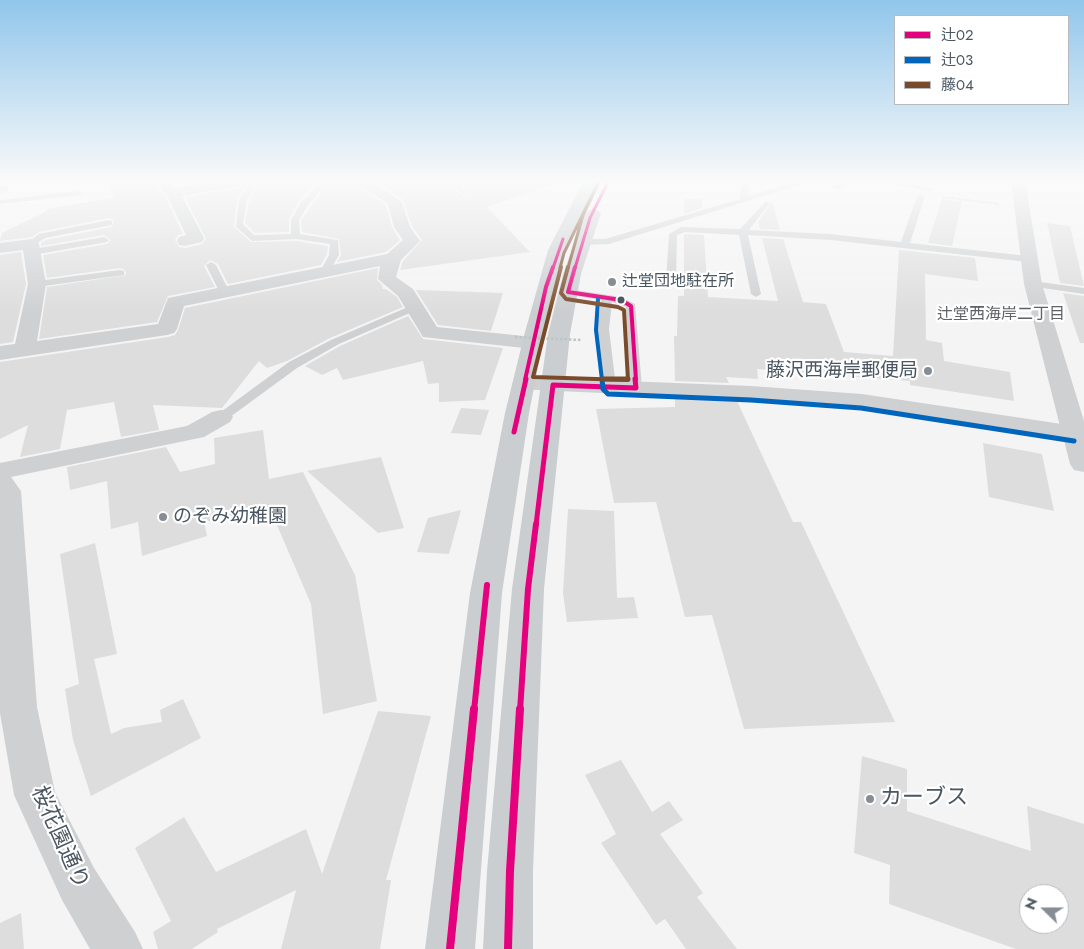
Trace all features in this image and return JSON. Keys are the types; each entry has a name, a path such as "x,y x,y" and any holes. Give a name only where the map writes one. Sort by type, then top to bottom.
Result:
{"main road":[{"path":"508,949 510,871 528,589 538,384 524,340 557,250 569,224"},
{"path":"450,949 486,593 538,384 558,334 588,224"}],"street":[{"path":"185,241 196,238 189,224"},
{"path":"402,224 412,241 393,258 387,271 387,279 406,293 430,333 524,340"},
{"path":"1024,224 1033,284 1084,464"},
{"path":"0,248 32,248 37,284 25,349"},
{"path":"0,352 167,329 174,302 393,258"},
{"path":"538,384 862,401 1075,434"},
{"path":"0,471 195,432 221,417"},
{"name":"桜花園通り","path":"0,482 7,491 8,647 35,795 78,884 118,949"}],"lane":[{"path":"32,248 42,236 107,224"},
{"path":"239,224 252,238 296,236 335,242 334,255 326,270"},
{"path":"295,224 296,236"},
{"path":"582,242 606,242 664,224"},
{"path":"743,231 749,224"},
{"path":"905,244 914,224"},
{"path":"671,281 674,234 691,229 743,231 905,244 1028,259"},
{"path":"743,231 756,294"},
{"path":"32,248 104,240"},
{"path":"211,265 224,291"},
{"path":"37,284 120,273"},
{"path":"1033,284 1084,291"},
{"path":"568,292 621,300 632,306 636,388"},
{"path":"604,297 607,303 603,329 610,387"},
{"path":"221,417 294,365 335,342 415,307"}],"path":[{"path":"524,340 581,340"}],"building":[{"path":"20,224 78,224 39,232 32,237 0,241 2,233"},
{"path":"113,224 178,224 183,234 178,235 175,240 179,247 185,248 202,244 206,239 199,224 234,224 234,227 251,242 296,241 328,246 327,254 321,265 228,284 218,264 210,260 204,266 215,287 168,296 157,322 39,339 47,287 126,275 125,270 120,268 47,278 43,255 107,244 111,240 104,235 41,246 41,243 46,240 112,227"},
{"path":"246,224 289,224 289,232 255,233"},
{"path":"301,224 391,224 400,240 386,252 337,262 341,255 339,239 302,232"},
{"path":"411,224 504,224 530,252 400,270 403,261 422,240"},
{"path":"759,224 778,224 780,230 760,229"},
{"path":"934,224 957,224 952,246 928,243"},
{"path":"1047,224 1070,226 1084,286 1060,283"},
{"path":"684,234 704,235 708,297 778,301 762,238 783,239 803,302 826,304 844,352 893,356 899,250 975,258 978,281 925,274 926,340 942,343 944,361 1010,372 1014,401 910,385 910,381 757,369 758,379 726,377 729,383 675,381 674,336 677,336 678,296 684,296"},
{"path":"21,252 26,284 13,342 0,344 0,255"},
{"path":"378,268 377,280 383,289 397,297 403,307 330,338 287,361 267,368 259,361 222,408 153,405 159,430 121,437 114,402 67,410 60,449 20,457 28,425 0,439 0,362 168,337 175,335 178,330 185,308"},
{"path":"416,290 503,293 491,331 438,325"},
{"path":"1063,293 1084,296 1084,343 1080,343"},
{"path":"408,316 423,339 503,348 485,400 439,402 439,383 428,384 423,361 343,380 337,368 322,375 305,366 340,346"},
{"path":"675,398 737,401 793,522 801,522 895,722 744,729 712,615 685,617 656,502 614,503 596,409 675,407"},
{"path":"461,408 489,410 481,435 451,433"},
{"path":"263,430 269,479 303,472 355,575 377,701 323,714 311,604 270,509 204,522 207,536 142,556 138,522 111,529 107,481 70,490 67,467 166,447 180,472 215,464 214,438"},
{"path":"983,443 1042,454 1054,511 989,497"},
{"path":"381,457 404,528 378,533 307,471"},
{"path":"568,509 614,511 617,598 634,597 638,618 567,622 563,593"},
{"path":"461,510 449,554 417,552 428,518"},
{"path":"95,543 117,654 94,659 111,734 124,728 162,722 160,710 183,699 201,738 91,796 73,740 65,689 79,684 60,554"},
{"path":"378,711 431,716 386,880 391,880 380,949 281,949 296,890 217,929 218,932 192,949 158,949 153,932 171,921 135,848 184,817 216,872 306,829 322,874"},
{"path":"862,756 907,769 907,811 1031,851 1027,806 1084,824 1084,949 1016,949 889,904 890,865 854,853"},
{"path":"621,760 652,812 669,801 683,820 660,834 703,893 697,897 737,949 686,949 665,919 656,925 601,843 616,834 585,775"},
{"path":"21,913 24,949 0,949 0,923"}],"transit line":[{"name":"藤04","path":"578,224 564,253 533,377 628,380 624,310 618,307 566,299 561,293 580,224"},
{"name":"辻02","path":"508,949 510,871 528,589 553,385 636,388 631,306 621,300 568,292 588,224"},
{"name":"辻02","path":"514,432 546,287 563,239"},
{"name":"辻03","path":"598,299 596,330 603,389 608,394 751,400 861,408 1074,441"},
{"name":"辻02","path":"450,949 487,585"}],"place":[{"name":"辻堂団地駐在所","path":"612,282"},
{"name":"藤沢西海岸郵便局","path":"928,371"},
{"name":"のぞみ幼稚園","path":"163,517"},
{"name":"カーブス","path":"870,799"}],"district":[{"name":"辻堂西海岸二丁目","path":"1001,315"}]}
